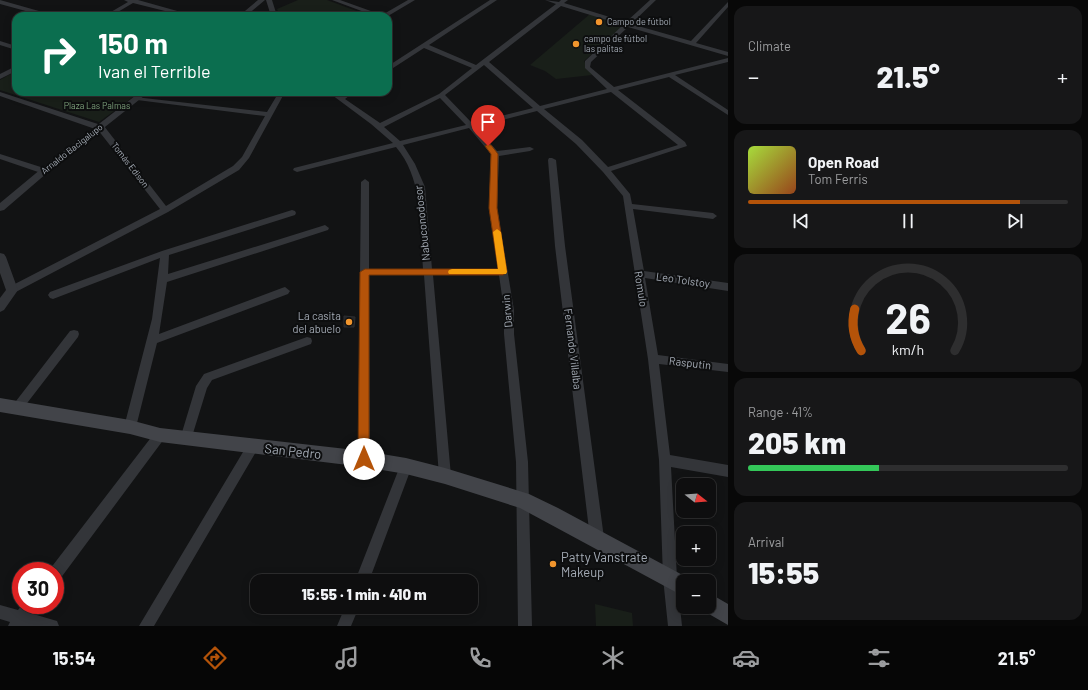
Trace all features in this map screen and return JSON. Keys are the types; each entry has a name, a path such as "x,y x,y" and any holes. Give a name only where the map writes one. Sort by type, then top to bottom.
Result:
{"main road":[{"name":"San Pedro","path":"0,405 130,427 160,435 364,459 406,466 445,476 523,500 552,514 676,581"},
{"path":"716,607 728,615"}],"street":[{"path":"113,12 132,0 177,12"},
{"path":"246,12 260,0"},
{"path":"269,0 273,12"},
{"path":"335,0 370,12"},
{"path":"391,12 412,0"},
{"path":"392,67 494,0"},
{"path":"548,0 563,2 628,25 728,54"},
{"path":"606,170 681,148 683,146 588,68 588,62 653,0"},
{"path":"0,2 36,12"},
{"path":"380,126 441,94 563,2"},
{"path":"693,43 727,7"},
{"path":"0,44 12,47"},
{"path":"425,46 476,68"},
{"path":"297,170 728,60"},
{"name":"Romulo","path":"485,62 579,142 606,170 625,193 629,206 653,359 676,574"},
{"path":"0,77 12,70"},
{"path":"670,75 728,113"},
{"path":"0,94 101,128"},
{"path":"441,94 495,154 530,149"},
{"name":"Arnaldo Bacigalupo","path":"0,208 44,171 101,128 140,96"},
{"path":"0,307 12,290 165,210 236,168 245,158 280,96"},
{"name":"Nabuconodosor","path":"336,96 380,126 398,144 410,162 421,187 445,476"},
{"path":"340,99 345,96"},
{"path":"137,98 270,115"},
{"name":"Tomás Edison","path":"101,128 165,210"},
{"name":"Darwin","path":"495,154 493,208 508,310 509,334 522,462 525,626"},
{"path":"0,156 44,171"},
{"name":"Fernando Villalba","path":"552,160 560,246 597,538"},
{"path":"364,459 365,182"},
{"path":"629,206 713,216"},
{"path":"53,295 165,253 292,213"},
{"path":"164,279 324,228"},
{"path":"130,427 153,340 164,279 165,253"},
{"path":"0,257 12,290"},
{"path":"365,272 503,272"},
{"name":"Leo Tolstoy","path":"639,274 728,287"},
{"path":"153,340 285,291"},
{"path":"17,408 74,334"},
{"path":"186,439 202,386 208,377 306,340"},
{"name":"Rasputin","path":"653,359 728,368"},
{"path":"64,562 160,435"},
{"path":"146,626 253,446"},
{"path":"665,460 728,471"},
{"path":"365,574 406,466"},
{"name":"Romulo","path":"675,626 676,604"},
{"path":"0,612 18,622 52,626"},
{"path":"18,622 24,614"},
{"path":"344,626 349,614"}],"green space":[{"path":"298,0 327,0 359,12 278,12 277,9"},
{"path":"590,14 625,25 584,61 592,75 556,79 545,71 530,65"},
{"name":"Plaza Las Palmas","path":"12,73 12,94 0,90 0,80"},
{"name":"Plaza Las Palmas","path":"19,96 135,96 99,122"},
{"path":"595,604 632,613 633,626 596,626"}],"building":[{"name":"La casita del abuelo","path":"344,316 355,317 354,327 344,327"}],"slow traffic":[{"path":"452,272 503,272 497,232"}],"place":[{"name":"Campo de fútbol","path":"599,22"},
{"name":"campo de fútbol las palitas","path":"576,44"},
{"name":"La casita del abuelo","path":"349,322"},
{"name":"Patty Vanstrate Makeup","path":"553,564"}],"route":[{"path":"364,459 365,272 503,272 493,208 495,154 488,146"}]}
